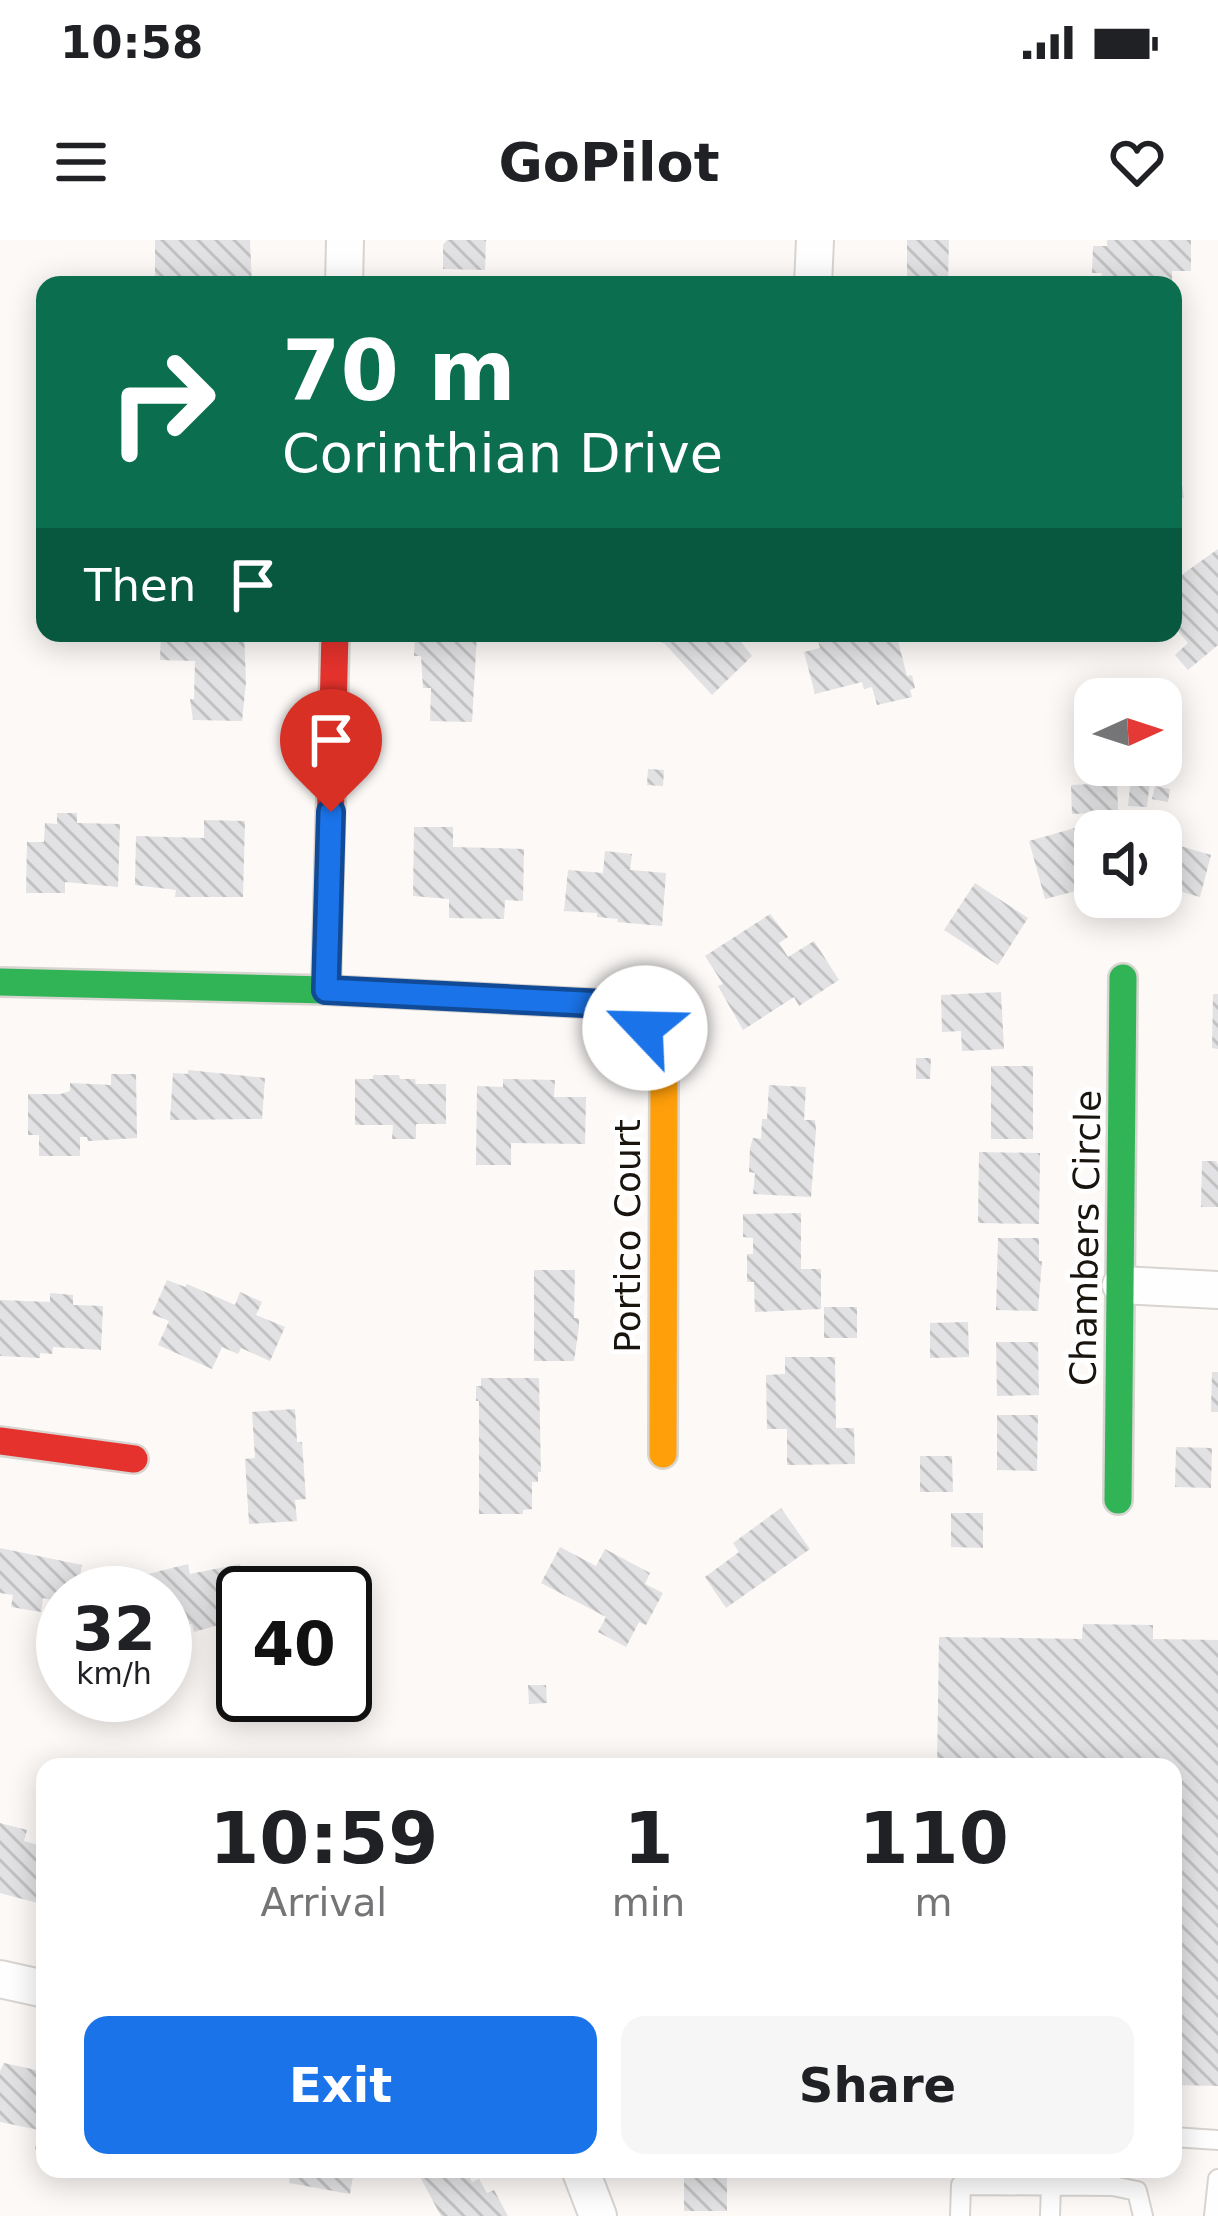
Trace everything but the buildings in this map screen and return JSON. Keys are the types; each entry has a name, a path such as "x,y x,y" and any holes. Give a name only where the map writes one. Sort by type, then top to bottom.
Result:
{"street":[{"path":"344,276 345,240"},
{"path":"814,240 814,276"},
{"path":"326,990 335,642"},
{"name":"Chambers Circle","path":"1118,1500 1123,978"},
{"name":"Portico Court","path":"0,982 326,990 604,1004 626,1012 645,1028 664,1064 663,1454"},
{"path":"1121,1285 1218,1291"},
{"path":"0,1441 134,1459"},
{"path":"0,1979 36,1987"},
{"path":"583,2178 598,2216"}],"lane":[{"path":"1182,2138 1218,2140"},
{"path":"960,2216 967,2178"},
{"path":"978,2178 1113,2186 1137,2192 1143,2216"},
{"path":"1214,2216 1218,2180"},
{"path":"1050,2216 1051,2185"}],"traffic: fast":[{"path":"1118,1500 1123,978"},
{"path":"0,982 326,990 604,1004 647,1033"}],"traffic: slow":[{"path":"647,1033 664,1064 663,1454"}],"traffic: jam":[{"path":"326,990 335,642"},
{"path":"0,1441 134,1459"}],"route":[{"path":"331,812 326,990 604,1004 626,1012 645,1028"}]}
